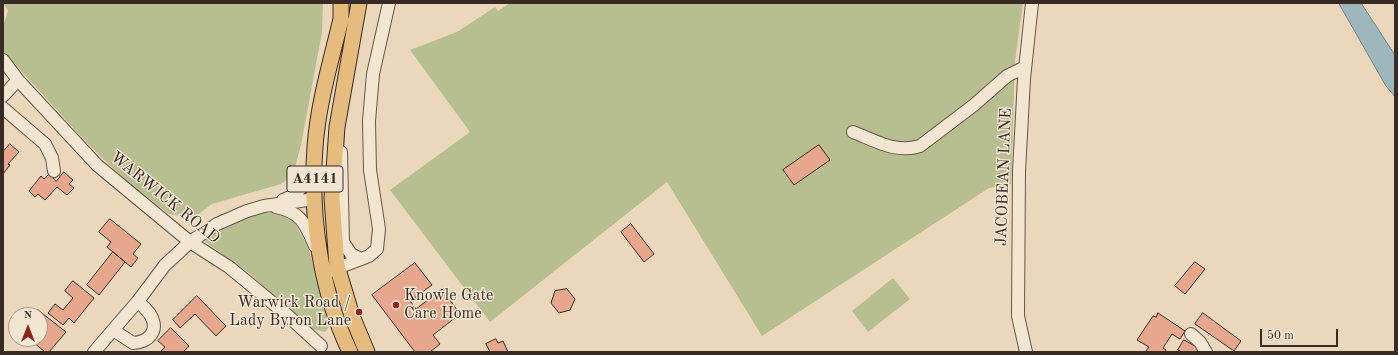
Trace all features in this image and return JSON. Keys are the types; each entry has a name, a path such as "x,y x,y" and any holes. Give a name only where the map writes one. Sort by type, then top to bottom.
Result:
{"main road":[{"name":"A4141","path":"341,3 340,19 318,126 315,148 315,199 321,270 342,335 350,352"},
{"name":"A4141","path":"358,3 337,127 332,198 334,268 367,352"},
{"path":"315,199 322,193 324,187 324,161 333,107 344,82"}],"street":[{"path":"334,268 369,256 377,249 379,237 370,170 369,121 373,74 390,3"},
{"name":"JACOBEAN LANE","path":"1026,352 1018,316 1019,171 1025,67 1032,3"},
{"name":"WARWICK ROAD","path":"3,60 18,80 97,165 190,242 229,267 286,314 321,346"},
{"path":"853,132 892,148 912,149 920,146 974,105 1007,76 1025,67"},
{"path":"3,96 18,80"},
{"path":"3,108 45,144 52,158 54,171"},
{"path":"337,127 341,149 343,242 351,254 361,259"},
{"path":"94,352 138,301 165,265 190,242 217,224 233,216 271,205 295,195 315,170"},
{"path":"271,205 315,199"},
{"path":"271,205 288,209 296,214 306,224 319,256 334,268 342,335"},
{"path":"113,330 133,343 146,340 151,336 154,330 153,321 150,314 138,301"},
{"path":"1191,334 1200,342 1206,352"}],"green space":[{"path":"3,3 323,3 322,32 301,145 293,175 281,184 212,204 193,218 169,214 126,181 86,142 3,51 3,27 8,11"},
{"path":"510,3 1023,3 1015,61 1011,184 989,188 762,336 667,182 490,322 390,190 470,132 410,50 457,32 495,7 498,11"},
{"path":"251,213 281,213 294,221 309,249 329,327 325,332 311,329 251,275 203,240"},
{"path":"893,278 910,299 868,332 852,311"}],"water":[{"path":"1339,3 1361,3 1395,55 1395,97 1386,86"}],"building":[{"path":"10,144 19,152 8,164 10,165 3,174 3,152"},
{"path":"819,145 830,160 794,185 783,170"},
{"path":"64,172 73,180 69,184 74,188 67,195 57,187 45,200 38,194 35,197 29,191 41,176 44,179 49,174 56,181"},
{"path":"110,219 141,244 133,254 138,258 131,267 107,247 111,242 99,232"},
{"path":"631,224 654,254 644,262 621,232"},
{"path":"113,252 125,262 99,295 87,285"},
{"path":"1195,262 1205,269 1185,294 1175,286"},
{"name":"Knowle Gate Care Home","path":"415,263 432,285 410,301 416,309 442,289 460,314 433,335 440,344 430,352 415,352 372,295"},
{"path":"73,281 94,298 74,323 69,318 63,325 48,313 55,304 63,310 73,298 65,291"},
{"path":"567,289 575,299 570,310 559,313 551,303 555,291"},
{"path":"197,296 226,326 216,336 195,314 180,328 173,320"},
{"path":"1158,313 1185,331 1180,339 1172,334 1163,348 1166,350 1165,352 1149,352 1146,351 1149,347 1137,340 1153,316 1156,317"},
{"path":"1203,313 1241,341 1234,351 1195,324"},
{"path":"48,318 66,332 49,352 45,352 39,347 48,347"},
{"path":"171,328 189,346 183,352 160,352 165,347 158,341"},
{"path":"496,339 498,343 503,341 508,352 490,352 486,344"},
{"path":"1184,340 1202,350 1201,352 1182,352 1178,350"}],"place":[{"name":"Knowle Gate Care Home","path":"396,305"},
{"name":"Warwick Road / Lady Byron Lane","path":"359,312"}]}
